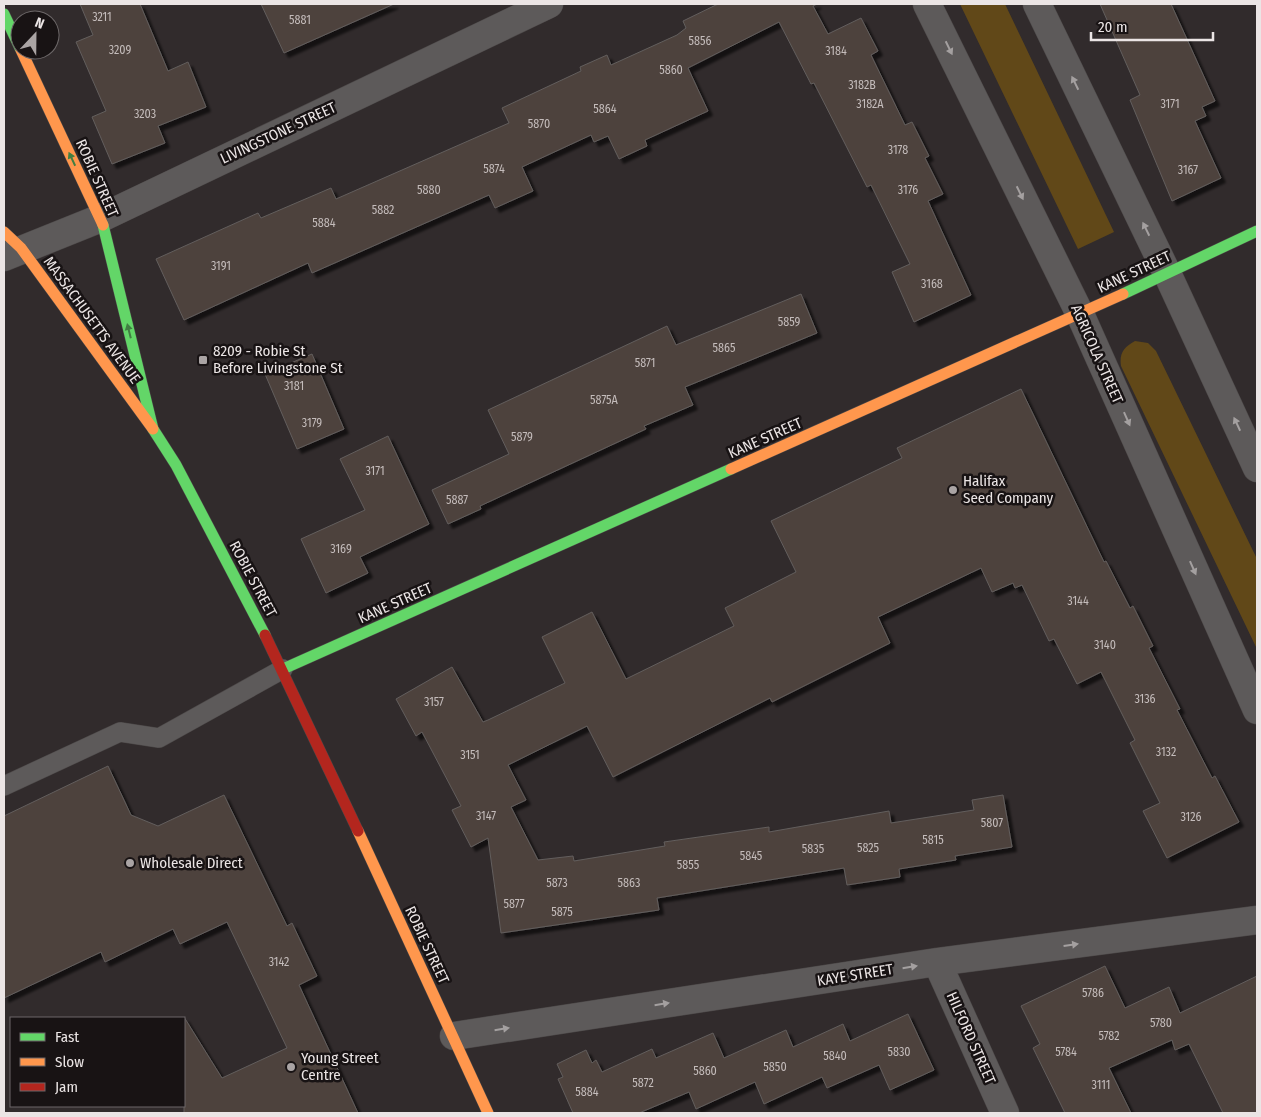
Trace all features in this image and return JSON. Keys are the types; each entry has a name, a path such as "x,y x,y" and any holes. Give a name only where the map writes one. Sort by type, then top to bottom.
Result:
{"street":[{"name":"LIVINGSTONE STREET","path":"9,246 101,218 549,4"},
{"name":"AGRICOLA STREET","path":"927,4 1080,314 1257,710"},
{"path":"1037,4 1167,273 1257,468"},
{"name":"ROBIE STREET","path":"4,14 10,27"},
{"name":"ROBIE STREET","path":"25,60 101,218 153,429 176,465 283,670 488,1113"},
{"name":"KANE STREET","path":"283,670 1080,314 1257,231"},
{"name":"MASSACHUSETTS AVENUE","path":"9,246 153,429"},
{"name":"KAYE STREET","path":"454,1036 937,962 1257,920"},
{"name":"HILFORD STREET","path":"937,962 1005,1113"}],"lane":[{"path":"4,786 120,732 159,738 283,670"}],"shaded area":[{"path":"960,4 1005,4 1114,232 1078,249"},
{"path":"1135,341 1148,343 1156,351 1257,559 1257,649 1121,366 1123,351"}],"building":[{"path":"80,4 140,4 168,71 188,62 206,107 158,126 165,143 112,164 92,117 106,111 76,42 93,35"},
{"path":"261,4 394,4 284,53"},
{"path":"718,4 817,4 813,6 828,34 861,18 878,51 871,55 905,125 912,122 929,156 925,158 943,194 928,201 971,295 914,322 892,272 910,264 871,185 867,187 814,83 811,84 779,22 688,68 708,111 645,140 647,146 619,159 608,136 594,142 591,135 522,167 533,191 495,208 489,195 312,273 308,263 184,320 156,259 258,213 261,218 331,188 336,199 509,123 502,108 581,71 580,67 607,55 611,65 677,35 686,28 683,21"},
{"path":"1100,4 1171,4 1215,101 1202,107 1206,116 1195,121 1221,178 1172,201 1130,100 1140,95"},
{"path":"801,294 817,333 685,387 693,405 644,426 646,429 480,506 481,509 448,524 432,490 509,454 488,410 667,326 676,345"},
{"path":"312,354 344,429 297,449 265,374"},
{"path":"1021,389 1104,562 1106,561 1130,608 1133,606 1153,646 1149,648 1180,709 1177,710 1212,778 1215,776 1239,822 1167,858 1143,811 1160,803 1130,743 1135,740 1101,672 1077,684 1054,639 1049,641 1022,585 1015,588 1013,583 992,592 981,568 878,617 890,643 772,702 770,698 613,777 587,726 508,765 526,800 511,807 538,860 573,856 574,861 665,846 664,842 769,827 769,832 889,811 891,823 974,810 972,800 1003,795 1012,847 955,856 956,860 899,869 900,877 847,885 844,868 657,898 659,910 501,933 488,838 471,847 452,810 461,806 422,732 416,736 396,699 452,667 483,722 488,720 565,683 542,637 592,612 626,679 734,626 725,608 796,572 771,521 902,458 897,448"},
{"path":"388,436 429,524 360,557 368,573 326,593 301,539 365,510 340,459"},
{"name":"Wholesale Direct","path":"108,766 131,815 158,826 224,795 287,926 292,923 317,976 299,985 358,1113 184,1113 185,1019 222,1078 287,1048 227,922 180,944 173,929 105,962 101,952 4,998 4,816"},
{"path":"1105,966 1125,1008 1169,987 1180,1013 1257,976 1257,1113 1223,1113 1189,1044 1175,1050 1172,1040 1109,1068 1131,1113 1065,1113 1033,1048 1040,1044 1021,1006"},
{"path":"908,1014 934,1070 890,1090 879,1065 827,1088 822,1077 764,1104 755,1082 696,1109 689,1092 639,1113 573,1113 558,1079 563,1077 557,1064 586,1050 592,1063 596,1060 602,1072 652,1049 656,1058 713,1033 724,1058 786,1030 793,1047 843,1024 850,1041"}],"traffic: fast":[{"path":"4,14 10,27"},
{"path":"103,225 153,429 176,465 265,635"},
{"path":"1123,294 1257,231"},
{"path":"283,669 731,469"}],"traffic: slow":[{"path":"26,60 103,225"},
{"path":"4,232 21,248 153,429"},
{"path":"731,469 1123,294"},
{"path":"358,831 488,1113"}],"traffic: jam":[{"path":"265,635 358,831"}],"place":[{"name":"8209 - Robie St Before Livingstone St","path":"203,360"},
{"name":"Halifax Seed Company","path":"953,490"},
{"name":"Wholesale Direct","path":"130,863"},
{"name":"Young Street Centre","path":"291,1067"}]}
